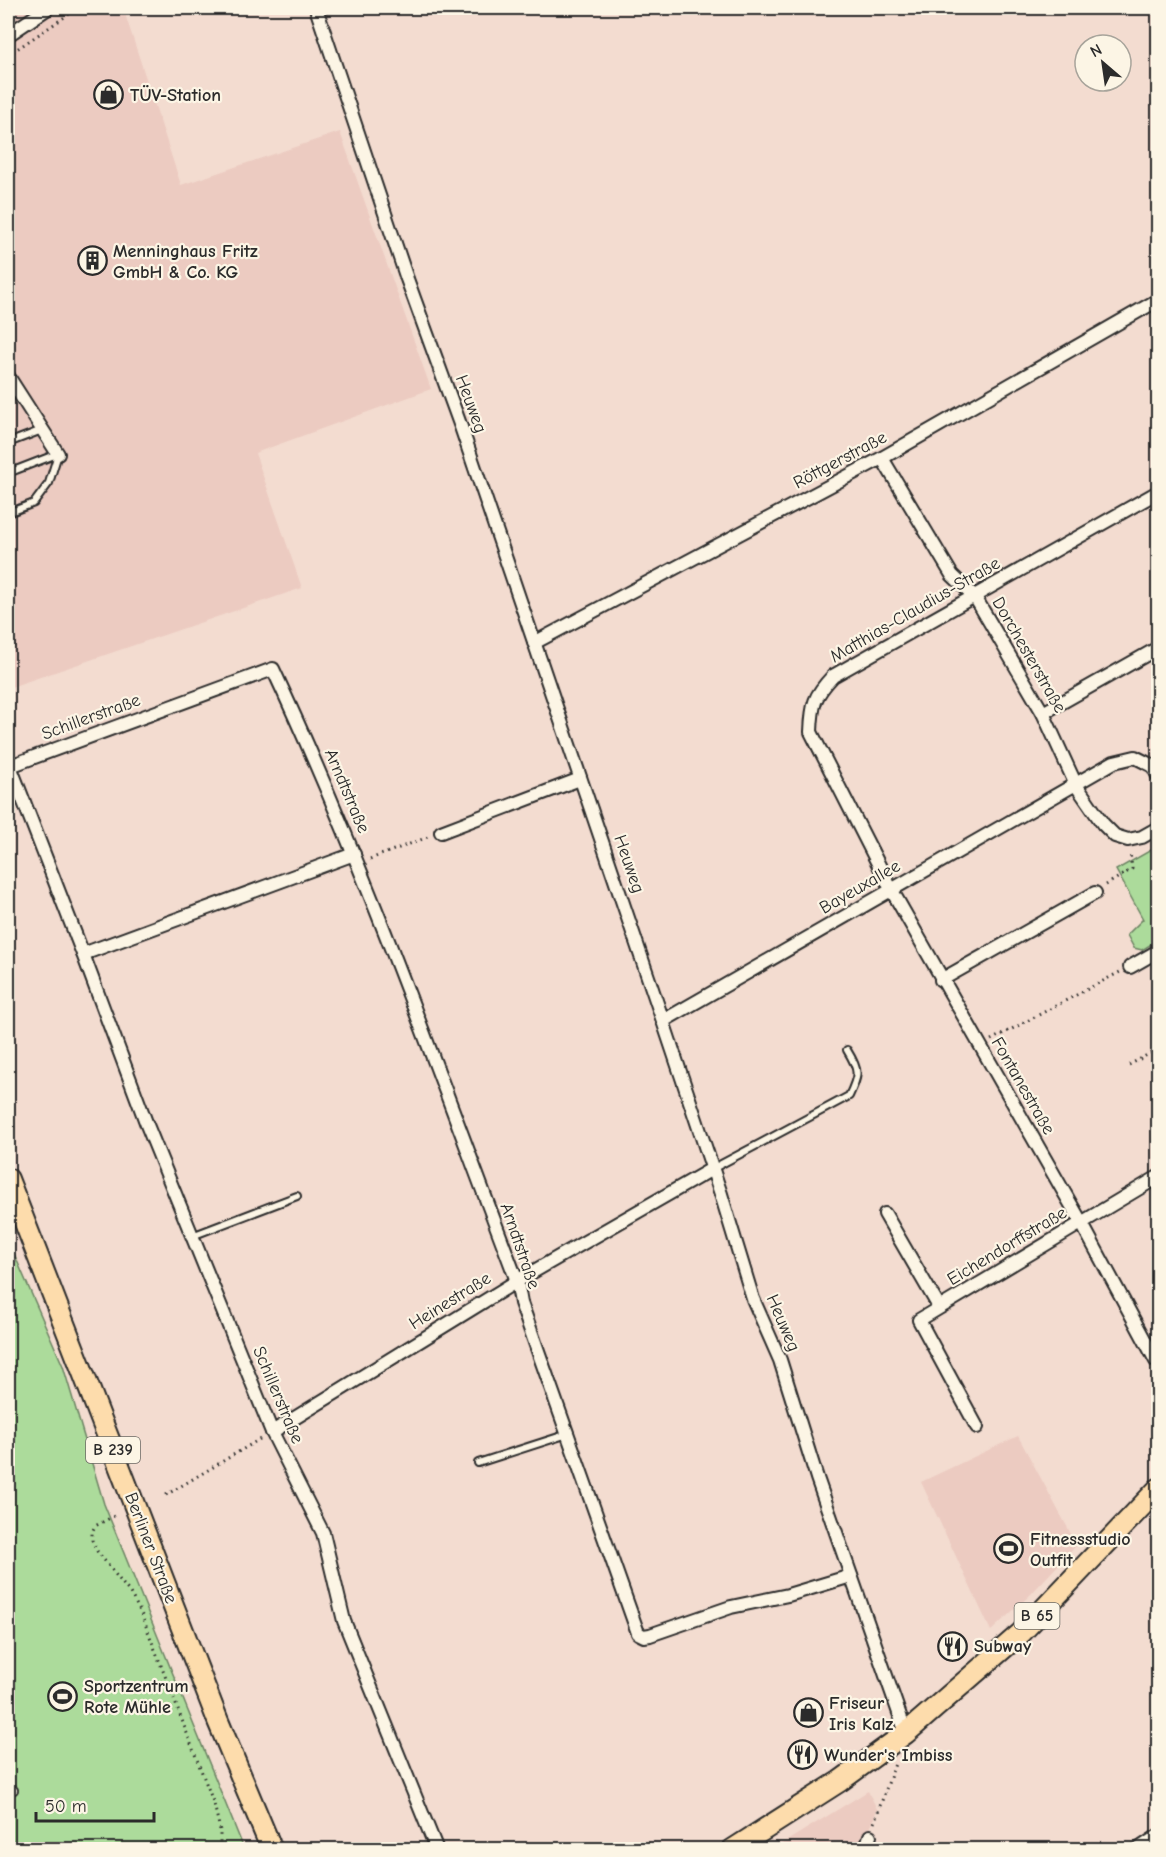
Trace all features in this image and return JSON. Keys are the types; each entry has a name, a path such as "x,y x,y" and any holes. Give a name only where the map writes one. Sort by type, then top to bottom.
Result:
{"main road":[{"name":"Berliner Straße","path":"8,1179 214,1710 272,1850"},
{"name":"B 65","path":"732,1850 840,1781 906,1733 1021,1633 1158,1489"}],"street":[{"path":"8,35 48,8"},
{"name":"Heuweg","path":"316,8 403,268 461,427 663,1021 753,1299 780,1360 817,1478 906,1733"},
{"name":"Röttgerstraße","path":"534,643 882,458 1158,300"},
{"path":"8,376 58,454"},
{"name":"Dorchesterstraße","path":"882,458 952,575 975,597 1043,713 1076,785 1102,824 1115,836 1128,840"},
{"name":"Matthias-Claudius-Straße","path":"891,889 811,732 812,711 818,692 833,676 1158,492"},
{"path":"1043,713 1158,648"},
{"name":"Arndtstraße","path":"273,669 315,759 356,859 517,1281 521,1303 638,1633 644,1636 650,1635 731,1607 788,1595 851,1576"},
{"name":"Schillerstraße","path":"273,669 10,766 147,1125 192,1236 272,1431 323,1533 344,1621 437,1850"},
{"name":"Bayeuxallee","path":"663,1021 1114,762 1135,757 1153,766 1158,776"},
{"path":"441,832 580,779"},
{"path":"1128,840 1142,837 1158,828"},
{"path":"83,954 356,859"},
{"name":"Fontanestraße","path":"891,889 1081,1222"},
{"path":"942,980 1095,893"},
{"path":"1130,967 1158,951"},
{"name":"Heinestraße","path":"272,1431 517,1281 712,1169"},
{"path":"1081,1222 1158,1177"},
{"name":"Eichendorffstraße","path":"885,1214 939,1307"},
{"name":"Eichendorffstraße","path":"977,1427 918,1320 1081,1222 1156,1361"},
{"path":"865,1850 870,1836"},
{"path":"1137,1850 1158,1836"}],"lane":[{"path":"8,443 42,430"},
{"path":"8,472 58,454"},
{"path":"8,513 34,503 49,483 58,454"},
{"path":"712,1169 849,1096 858,1075 856,1065 847,1050"},
{"path":"192,1236 297,1196"},
{"path":"478,1463 568,1433"}],"path":[{"path":"8,55 78,8"},
{"path":"356,859 441,832"},
{"path":"1095,893 1132,869 1128,840"},
{"path":"980,1046 1130,967"},
{"path":"1129,1065 1158,1049"},
{"path":"166,1495 272,1431"},
{"path":"114,1516 95,1526 92,1540 141,1612 214,1804 220,1830 220,1850"},
{"path":"870,1836 906,1733"}],"shaded area":[{"path":"8,8 123,8 181,185 340,132 431,389 255,453 302,588 8,688"},
{"path":"1018,1436 1077,1545 1030,1595 991,1631 921,1482"},
{"path":"868,1791 877,1809 863,1849 772,1850"}],"green space":[{"path":"1158,846 1158,940 1142,950 1134,948 1127,935 1143,919 1116,870"},
{"path":"8,1240 63,1366 104,1504 244,1849 8,1849"}],"place":[{"name":"TÜV-Station","path":"109,95"},
{"name":"Menninghaus Fritz GmbH & Co. KG","path":"92,261"},
{"name":"Fitnessstudio Outfit","path":"1009,1549"},
{"name":"Subway","path":"953,1646"},
{"name":"Sportzentrum Rote Mühle","path":"63,1696"},
{"name":"Friseur Iris Kalz","path":"808,1713"},
{"name":"Wunder's Imbiss","path":"803,1755"}]}
